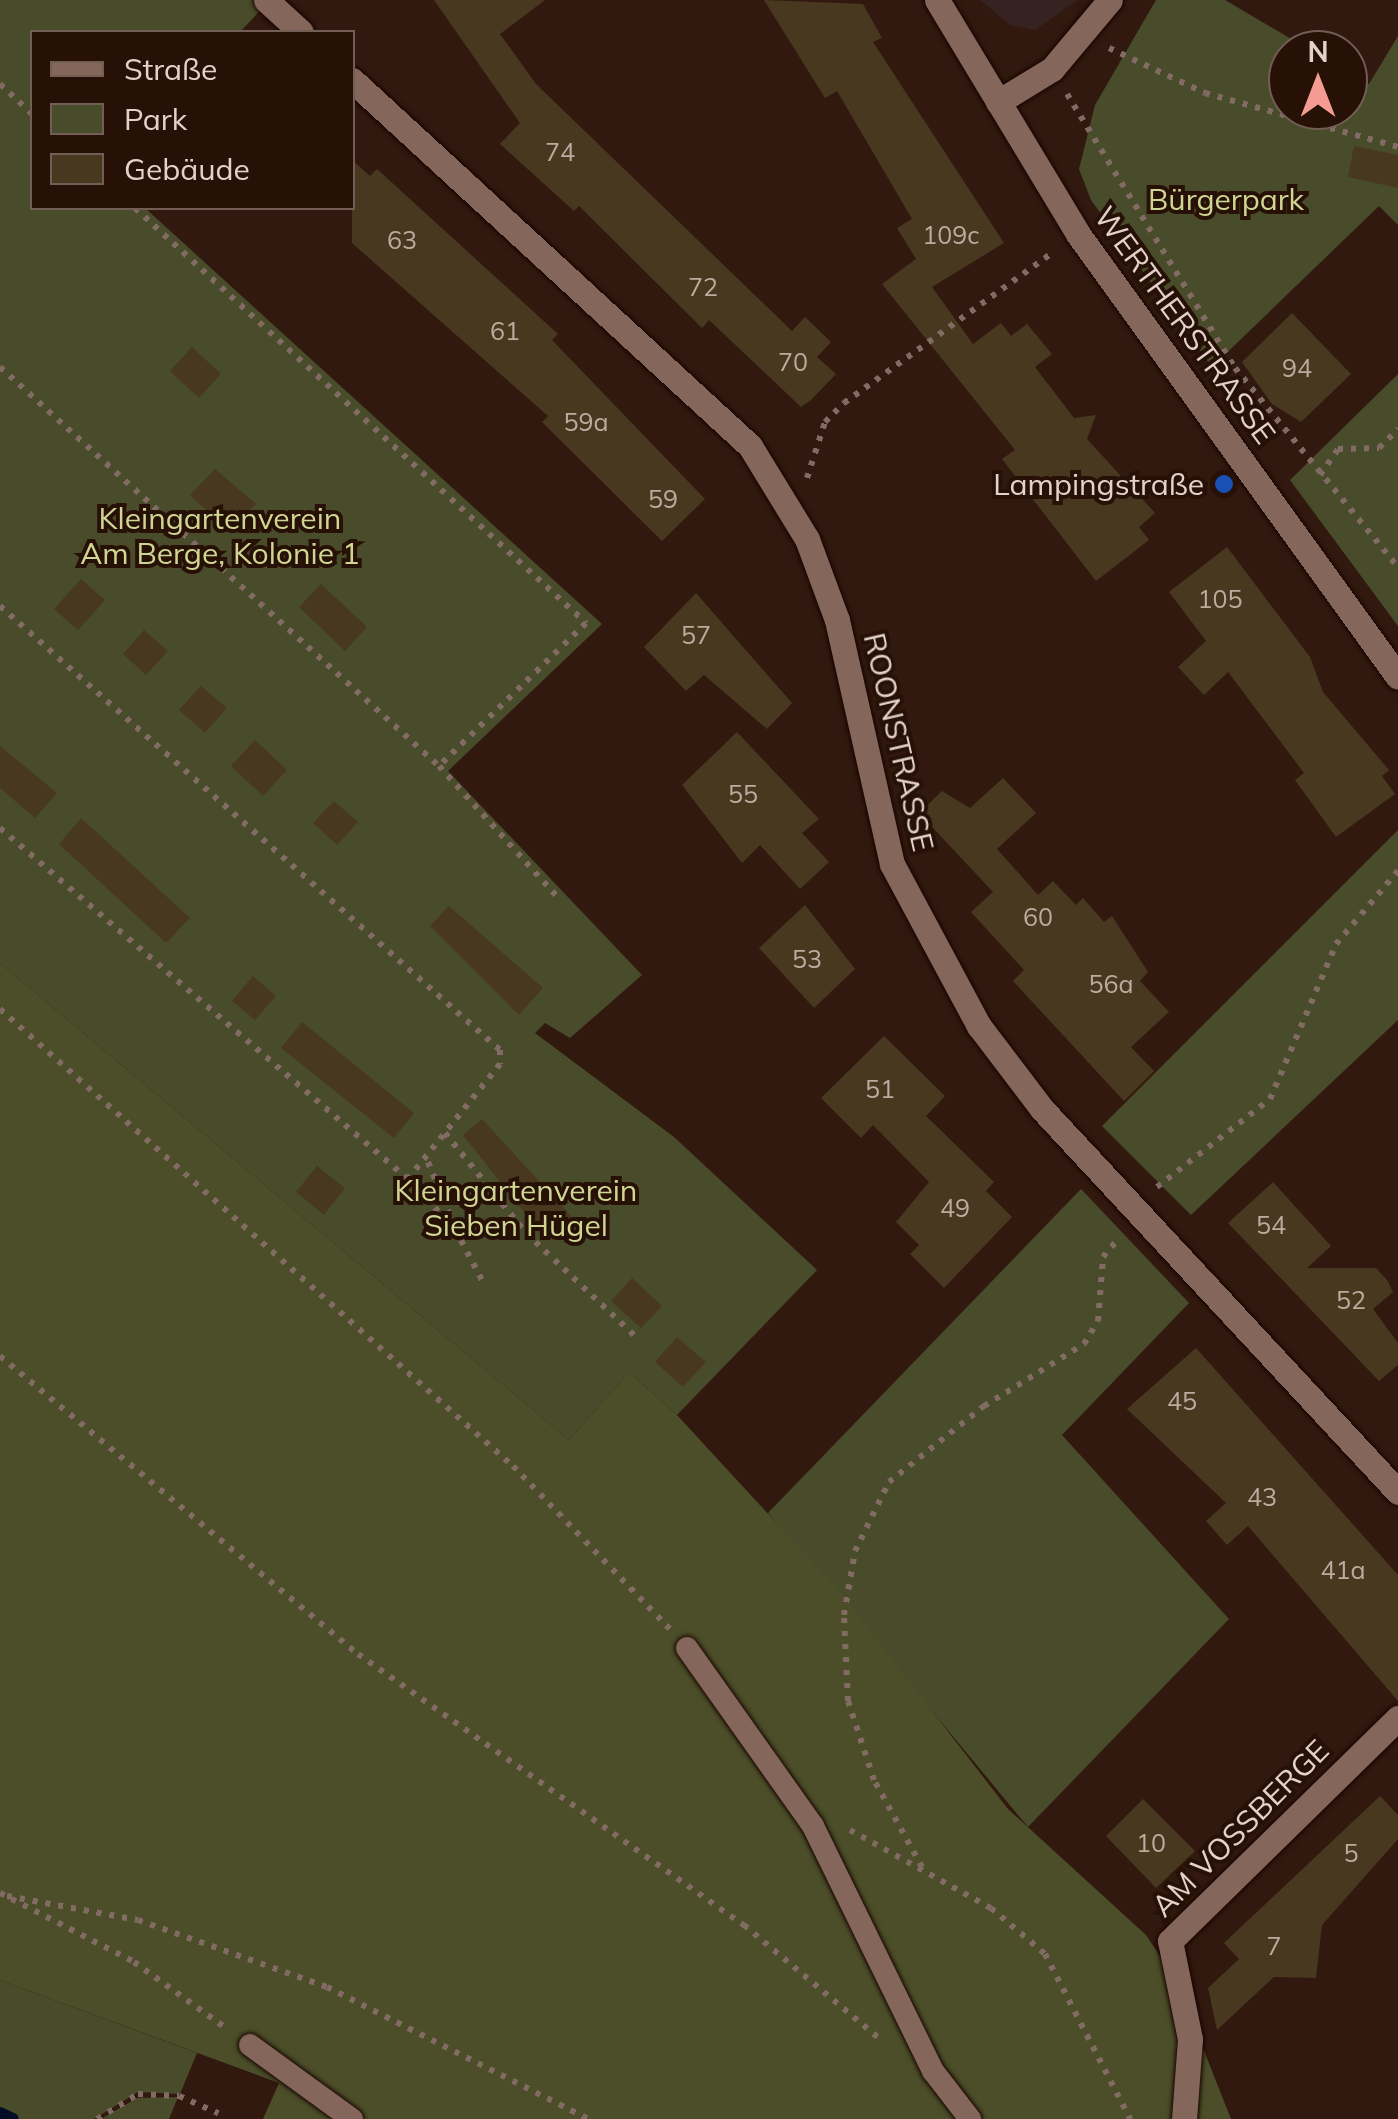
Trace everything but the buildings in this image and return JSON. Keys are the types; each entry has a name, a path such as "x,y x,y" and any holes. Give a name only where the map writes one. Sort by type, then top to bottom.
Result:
{"street":[{"path":"266,0 299,30"},
{"name":"WERTHERSTRASSE","path":"937,0 1078,234 1398,677"},
{"path":"998,102 1052,69 1090,30 1110,0"},
{"name":"ROONSTRASSE","path":"355,83 750,446 807,539 837,620 892,864 927,940 1042,1109 1138,1204 1398,1492"},
{"name":"AM VOSSBERGE","path":"1184,2119 1190,2039 1170,1941 1398,1718"}],"lane":[{"path":"687,1648 813,1826 933,2071 965,2118"},
{"path":"250,2045 352,2119"}],"path":[{"path":"1090,30 1114,52 1205,93 1398,147"},
{"path":"1052,69 1235,368 1398,567"},
{"path":"0,84 30,112"},
{"path":"136,210 586,623 439,766"},
{"path":"807,539 806,479 825,422 1078,234"},
{"path":"0,367 439,766 559,900"},
{"path":"1320,474 1338,449 1380,448 1398,430"},
{"path":"1387,553 1398,545"},
{"path":"0,606 500,1050 500,1064 445,1133 428,1162 408,1179"},
{"path":"0,828 408,1179 455,1230"},
{"path":"922,1867 874,1780 848,1700 844,1614 854,1551 901,1472 1084,1344 1098,1321 1103,1257 1138,1204 1270,1099 1336,944 1398,872"},
{"path":"0,1009 513,1466 687,1648"},
{"path":"445,1133 526,1234 640,1340"},
{"path":"428,1162 455,1230 484,1284"},
{"path":"0,1356 373,1665 744,1925 902,2058 933,2071"},
{"path":"813,1826 841,1826 991,1908 1061,1973 1130,2119"},
{"path":"3,1894 134,1962 250,2045"},
{"path":"3,1894 138,1920 327,1987 588,2119"},
{"path":"97,2119 138,2094 179,2096 218,2112"}],"shaded area":[{"path":"980,0 1078,0 1035,30 1010,25"}],"green space":[{"path":"0,0 270,0 242,30 30,30 30,210 147,210 602,624 448,771 642,975 570,1038 545,1023 535,1033 674,1137 817,1270 677,1415 629,1372 569,1440 0,963"},
{"name":"Bürgerpark","path":"1156,0 1225,0 1276,30 1268,30 1268,130 1368,130 1368,83 1398,36 1398,225 1379,206 1212,367 1091,200 1079,169 1095,105"},
{"path":"1398,374 1398,626 1290,480"},
{"path":"1398,830 1398,1020 1191,1215 1102,1126"},
{"path":"0,963 569,1440 629,1372 677,1415 840,1592 1008,1809 1146,1935 1176,1980 1231,2119 263,2119 279,2083 0,1980"},
{"path":"1081,1189 1189,1303 1062,1435 1229,1619 1028,1827 768,1513"},
{"path":"0,1980 197,2053 180,2094 138,2092 94,2119 0,2119"},
{"path":"178,2097 169,2119 101,2119 137,2098"}],"waterway":[{"path":"0,2113 13,2119"}],"place":[{"name":"Lampingstraße","path":"1224,484"}],"park label":[{"name":"Kleingartenverein Am Berge, Kolonie 1","path":"220,535"},
{"name":"Kleingartenverein Sieben Hügel","path":"516,1207"}]}
